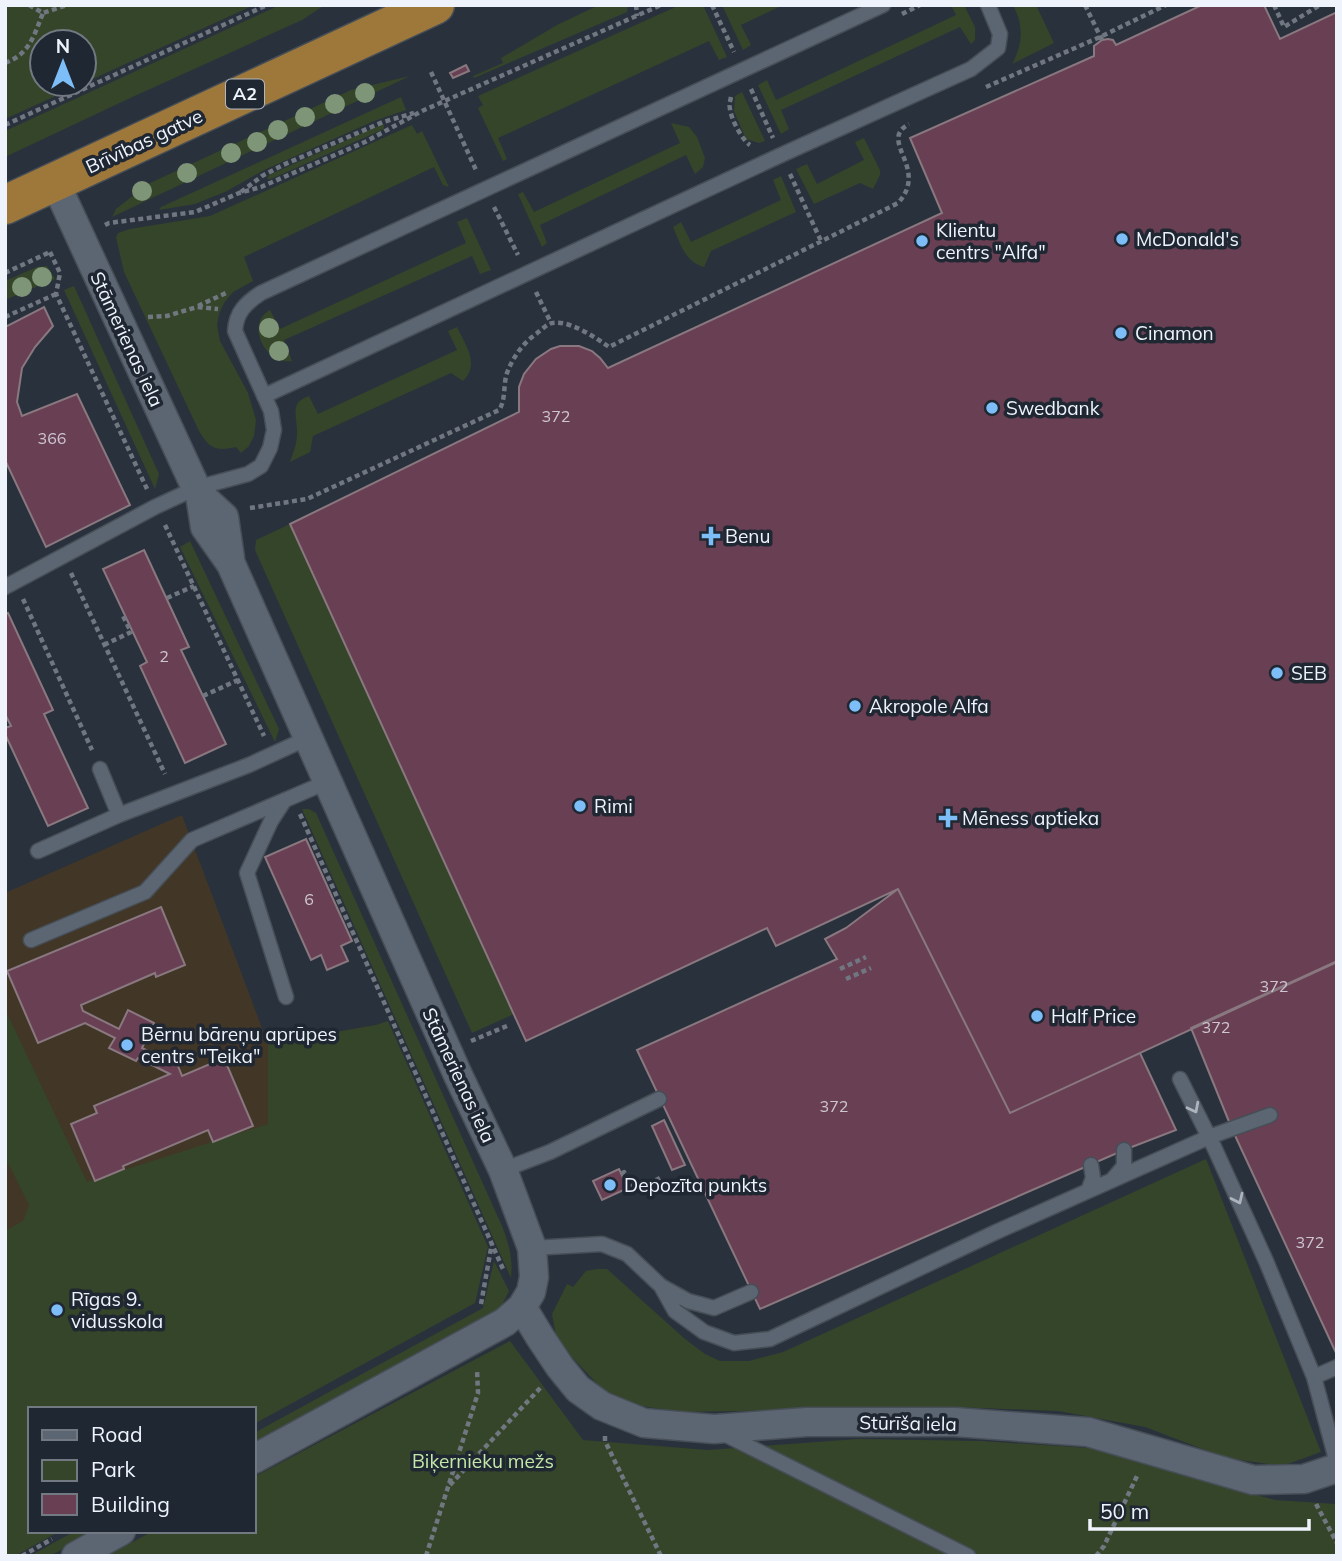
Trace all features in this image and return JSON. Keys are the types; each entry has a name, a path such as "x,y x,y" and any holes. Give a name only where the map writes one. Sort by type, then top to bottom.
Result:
{"highway":[{"name":"Brīvības gatve","path":"5,205 435,5"}],"street":[{"name":"Stāmerienas iela","path":"55,182 198,492 225,517 231,564 458,1076 503,1170 532,1248 534,1277 531,1292 522,1307"},
{"path":"256,1458 476,1339 505,1322 522,1307"},
{"name":"Stūrīša iela","path":"522,1307 560,1367 578,1389 601,1406 644,1423 714,1429 807,1422 955,1422 1088,1432 1253,1480 1304,1479 1337,1468"},
{"path":"66,1547 114,1533"}],"lane":[{"path":"10,585 155,507 248,474 261,466 270,448 274,430 271,411 235,331 240,312 261,293 883,5"},
{"path":"264,396 778,148 971,69 998,48 1000,34 988,5"},
{"path":"38,851 119,815 249,765 308,738"},
{"path":"100,769 119,815"},
{"path":"31,940 145,892 192,840 327,782"},
{"path":"284,801 271,821 247,873 286,997"},
{"path":"1180,1079 1266,1261 1314,1377 1337,1462"},
{"path":"503,1170 550,1152 659,1099"},
{"path":"661,1286 675,1311 704,1332 734,1343 770,1339 1112,1180 1209,1137 1270,1115"},
{"path":"1112,1180 1124,1166 1124,1150"},
{"path":"1088,1191 1093,1178 1091,1165"},
{"path":"532,1248 601,1244 627,1254 661,1286 688,1301 714,1308 751,1292"},
{"path":"1314,1377 1337,1367"},
{"path":"714,1429 968,1556"}],"path":[{"path":"29,5 43,13 67,5"},
{"path":"5,125 267,5"},
{"path":"636,5 637,16"},
{"path":"100,228 110,223 195,212 239,193 261,187 365,142 422,111 661,5"},
{"path":"712,5 821,241"},
{"path":"1085,5 1101,38"},
{"path":"976,92 1101,38 1166,5"},
{"path":"1274,5 1284,27 1320,5"},
{"path":"5,62 13,60 29,46 43,13"},
{"path":"431,72 479,177"},
{"path":"750,85 732,95 732,115 744,142 757,147 778,148"},
{"path":"239,193 262,176 283,166 383,122 422,111"},
{"path":"243,509 307,499 499,410 503,388 514,358 526,341 551,323 578,328 609,347 898,203 908,187 909,175 897,136 905,126 917,120"},
{"path":"492,203 520,259"},
{"path":"5,273 62,247"},
{"path":"533,285 551,323"},
{"path":"5,317 56,294"},
{"path":"140,318 167,316 197,307 240,312"},
{"path":"63,556 174,794"},
{"path":"10,585 100,769"},
{"path":"167,598 194,586"},
{"path":"104,645 131,632 123,616"},
{"path":"203,696 238,680"},
{"path":"840,969 866,957"},
{"path":"846,979 871,968"},
{"path":"471,1041 507,1026"},
{"path":"621,1174 624,1172 633,1192 660,1178"},
{"path":"426,1556 478,1393 476,1339"},
{"path":"447,1488 560,1367"},
{"path":"601,1406 605,1441 661,1556"},
{"path":"1096,1556 1104,1546 1150,1450"},
{"path":"1304,1479 1337,1543"},
{"path":"22,1556 66,1547"}],"shaded area":[{"path":"182,815 268,1044 376,1025 255,1407 28,1407 28,1416 5,1496 5,893"}],"green space":[{"path":"5,5 254,5 98,77 98,28 28,28 28,98 51,98 5,119"},
{"path":"280,5 325,5 302,20 5,157 5,131 77,98 98,98 98,88"},
{"path":"599,5 628,5 627,12 474,78 473,76 503,63 501,58 557,25"},
{"path":"680,5 703,5 727,57 719,60 709,41 498,138 507,159 503,161 478,108 483,105 478,96"},
{"path":"722,5 783,5 741,25 751,45 743,50"},
{"path":"951,5 964,5 975,27 975,40 971,44 960,27 781,110 789,129 781,134 758,85 767,80 776,100 956,15"},
{"path":"1013,5 1036,5 1054,43 1012,64 1021,35"},
{"path":"410,76 112,217 116,209 148,184 351,90"},
{"path":"742,92 765,141 759,143 746,139 734,111 735,96"},
{"path":"401,97 406,110 374,121 264,170 227,191 195,204 159,210 161,207"},
{"path":"671,123 689,127 697,137 705,158 703,167 695,174 686,155 540,225 547,243 542,247 518,194 523,192 534,212 680,143"},
{"path":"383,124 384,129 267,179 269,175"},
{"path":"412,125 417,134 422,131 449,187 443,185 434,167 244,257 253,281 233,292 224,303 217,325 220,341 248,393 256,420 254,436 249,446 241,453 236,447 218,449 210,445 199,431 124,272 116,237 118,233 210,216"},
{"path":"864,138 880,170 873,189 860,183 814,204 796,169 807,164 817,184 864,160 855,142"},
{"path":"781,176 796,212 711,251 704,267 692,261 673,227 681,222 691,242 781,200 773,180"},
{"path":"467,218 491,270 480,274 472,256 284,340 292,361 282,361 267,350 259,333 259,324 270,310 280,329 466,243 457,222"},
{"path":"47,266 55,279 5,300 5,281 37,267"},
{"path":"74,286 159,474 155,489 64,290"},
{"path":"457,327 471,361 468,375 463,381 451,373 313,436 310,452 290,462 297,438 296,407 302,399 309,396 318,414 457,350 448,331"},
{"path":"290,524 514,1014 472,1033 255,550 256,540"},
{"path":"190,541 279,729 275,742 180,547"},
{"path":"302,809 316,813 502,1226 510,1252 511,1278"},
{"path":"5,1009 87,1182 268,1124 268,1044 388,1021 488,1247 475,1303 256,1423 256,1407 28,1407 28,1533 56,1533 15,1556 5,1556 5,1231 23,1221 29,1205 5,1157"},
{"path":"1206,1159 1321,1452 1282,1466 1226,1458 1145,1427 1058,1411 955,1407 681,1412 635,1405 602,1389 556,1336 552,1314 567,1284 573,1287 586,1271 607,1269 705,1354 720,1361 749,1361 783,1352"},
{"path":"494,1261 509,1291 501,1307 482,1322 256,1444 256,1432 483,1308"},
{"name":"Biķernieku mežs","path":"510,1341 583,1440 708,1450 858,1439 981,1441 1089,1448 1275,1500 1336,1504 1337,1556 107,1556 149,1533 256,1533 256,1476"},
{"path":"71,1533 91,1533 50,1556 30,1556"}],"building":[{"name":"Akropole Alfa","path":"1202,5 1264,5 1280,39 1337,12 1337,962 1010,1113 898,889 776,946 767,928 526,1041 290,524 519,412 519,387 524,374 536,359 551,349 579,346 592,351 608,368 942,213 910,138 1094,56 1094,46 1102,40 1113,40 1116,45"},
{"path":"466,65 469,71 453,78 450,73"},
{"path":"44,307 53,326 22,368 17,402 22,416 77,394 130,505 46,547 5,460 5,327"},
{"path":"144,550 189,647 181,650 226,744 185,763 140,666 147,662 103,569"},
{"path":"8,613 53,710 44,714 88,808 48,826 5,734 5,728 11,726 5,714 5,614"},
{"path":"306,839 352,941 341,946 348,961 327,970 321,955 311,960 265,857"},
{"path":"898,889 1010,1113 1140,1053 1176,1130 1124,1150 760,1309 637,1050 837,959 825,939 846,928"},
{"name":"Bērnu bāreņu aprūpes centrs \"Teika\"","path":"161,907 185,965 156,977 155,973 81,1005 83,1011 119,1029 128,1010 154,1023 142,1048 178,1066 182,1076 224,1058 253,1126 213,1142 208,1130 123,1166 124,1169 95,1181 71,1124 97,1113 94,1106 170,1074 138,1058 136,1061 109,1048 115,1038 85,1023 38,1043 7,971"},
{"path":"1337,961 1337,1355 1232,1129 1191,1028"},
{"path":"664,1120 685,1165 672,1170 652,1126"},
{"name":"Depozīta punkts","path":"619,1169 628,1188 602,1200 593,1181"}],"place":[{"name":"McDonald's","path":"1122,239"},
{"name":"Klientu centrs \"Alfa\"","path":"922,241"},
{"name":"Cinamon","path":"1121,333"},
{"name":"Swedbank","path":"992,408"},
{"name":"Benu","path":"711,536"},
{"name":"SEB","path":"1277,673"},
{"name":"Akropole Alfa","path":"855,706"},
{"name":"Rimi","path":"580,806"},
{"name":"Mēness aptieka","path":"948,818"},
{"name":"Half Price","path":"1037,1016"},
{"name":"Bērnu bāreņu aprūpes centrs \"Teika\"","path":"127,1045"},
{"name":"Depozīta punkts","path":"610,1185"},
{"name":"Rīgas 9. vidusskola","path":"57,1310"}]}
